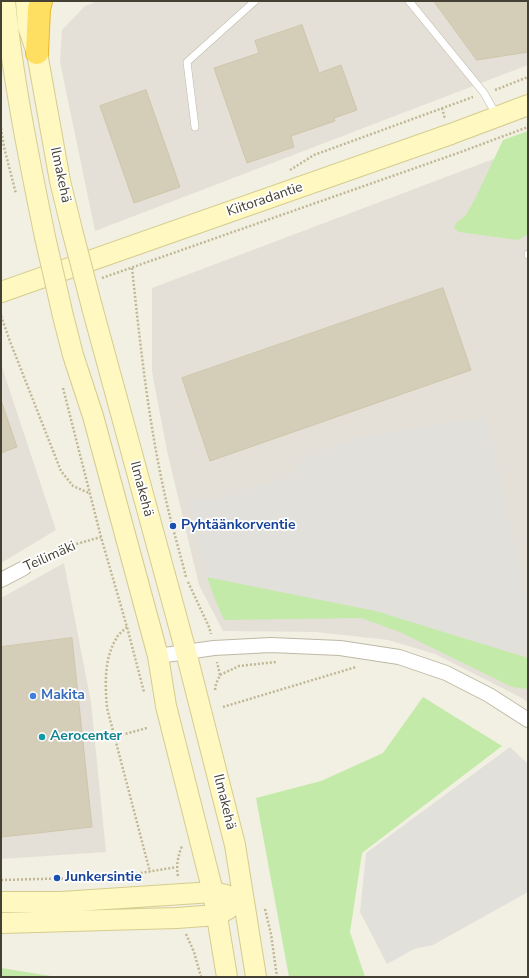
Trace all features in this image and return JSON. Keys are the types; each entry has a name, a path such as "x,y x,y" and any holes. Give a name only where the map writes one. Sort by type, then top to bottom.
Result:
{"highway":[{"path":"37,53 39,8 41,1"}],"main road":[{"name":"Ilmakehä","path":"5,1 16,86 45,237 73,355 93,416 158,656 166,706 213,892 227,977"},
{"name":"Ilmakehä","path":"26,1 28,26 37,53 60,181 72,230 186,652 235,845 256,977"},
{"name":"Kiitoradantie","path":"1,292 451,134 528,105"},
{"path":"1,902 61,902 213,892 243,900"},
{"path":"1,922 217,915 243,900"}],"street":[{"name":"Teilimäki","path":"1,580 24,568"},
{"path":"158,656 214,648 271,646 340,648 399,657 446,673 489,695 528,720"}],"lane":[{"path":"195,127 187,62 255,1"},
{"path":"409,1 484,94 497,116"}],"path":[{"path":"288,171 314,155 528,78"},
{"path":"1,128 4,147 17,198"},
{"path":"132,268 143,369 152,430 164,493 188,584 209,627 220,675 216,684 214,697"},
{"path":"1,316 61,471 73,486 90,493"},
{"path":"63,387 100,537 127,627 144,694"},
{"name":"Teilimäki","path":"24,568 62,548 100,537"},
{"path":"127,627 116,638 109,655 104,685 106,708 150,872"},
{"path":"220,675 239,666 280,662"},
{"path":"223,707 360,665 353,665"},
{"path":"114,737 147,728"},
{"path":"182,844 176,867 182,894"},
{"path":"1,880 116,877 176,867"},
{"path":"264,904 271,934 277,977"},
{"path":"184,917 186,934 194,952 201,977"}],"shaded area":[{"path":"98,1 528,1 528,65 95,231 60,62 62,30 85,6"},
{"path":"528,146 528,703 522,698 435,654 388,640 316,632 223,631 199,585 167,451 152,372 152,288"},
{"path":"1,364 56,530 1,563"},
{"path":"487,418 528,606 528,652 510,652 376,611 207,577 189,500 218,499 295,474 300,460 361,436"},
{"name":"Aerocenter","path":"64,563 91,702 106,852 1,859 1,598"},
{"path":"510,747 528,764 528,892 433,945 414,949 387,964 360,912 366,853"}],"green space":[{"path":"528,131 528,234 518,240 459,232 454,228 456,223 466,215 503,140"},
{"path":"207,577 376,611 528,658 528,689 512,687 400,632 361,618 224,620"},
{"path":"423,697 502,746 362,853 350,932 365,977 289,977 256,798 321,781 383,753"},
{"path":"1,968 57,977 1,977"}],"building":[{"path":"434,1 528,1 528,52 477,60"},
{"path":"302,25 319,73 341,65 357,110 334,118 335,121 291,136 294,147 247,163 214,68 259,53 255,41"},
{"path":"146,90 180,187 134,203 100,106"},
{"path":"443,288 471,370 210,461 182,378"},
{"path":"1,400 17,447 1,453"},
{"name":"Aerocenter","path":"72,638 92,827 1,837 1,647"}],"place":[{"name":"Pyhtäänkorventie","path":"173,526"},
{"name":"Makita","path":"33,696"},
{"name":"Aerocenter","path":"42,737"},
{"name":"Junkersintie","path":"57,878"}]}
